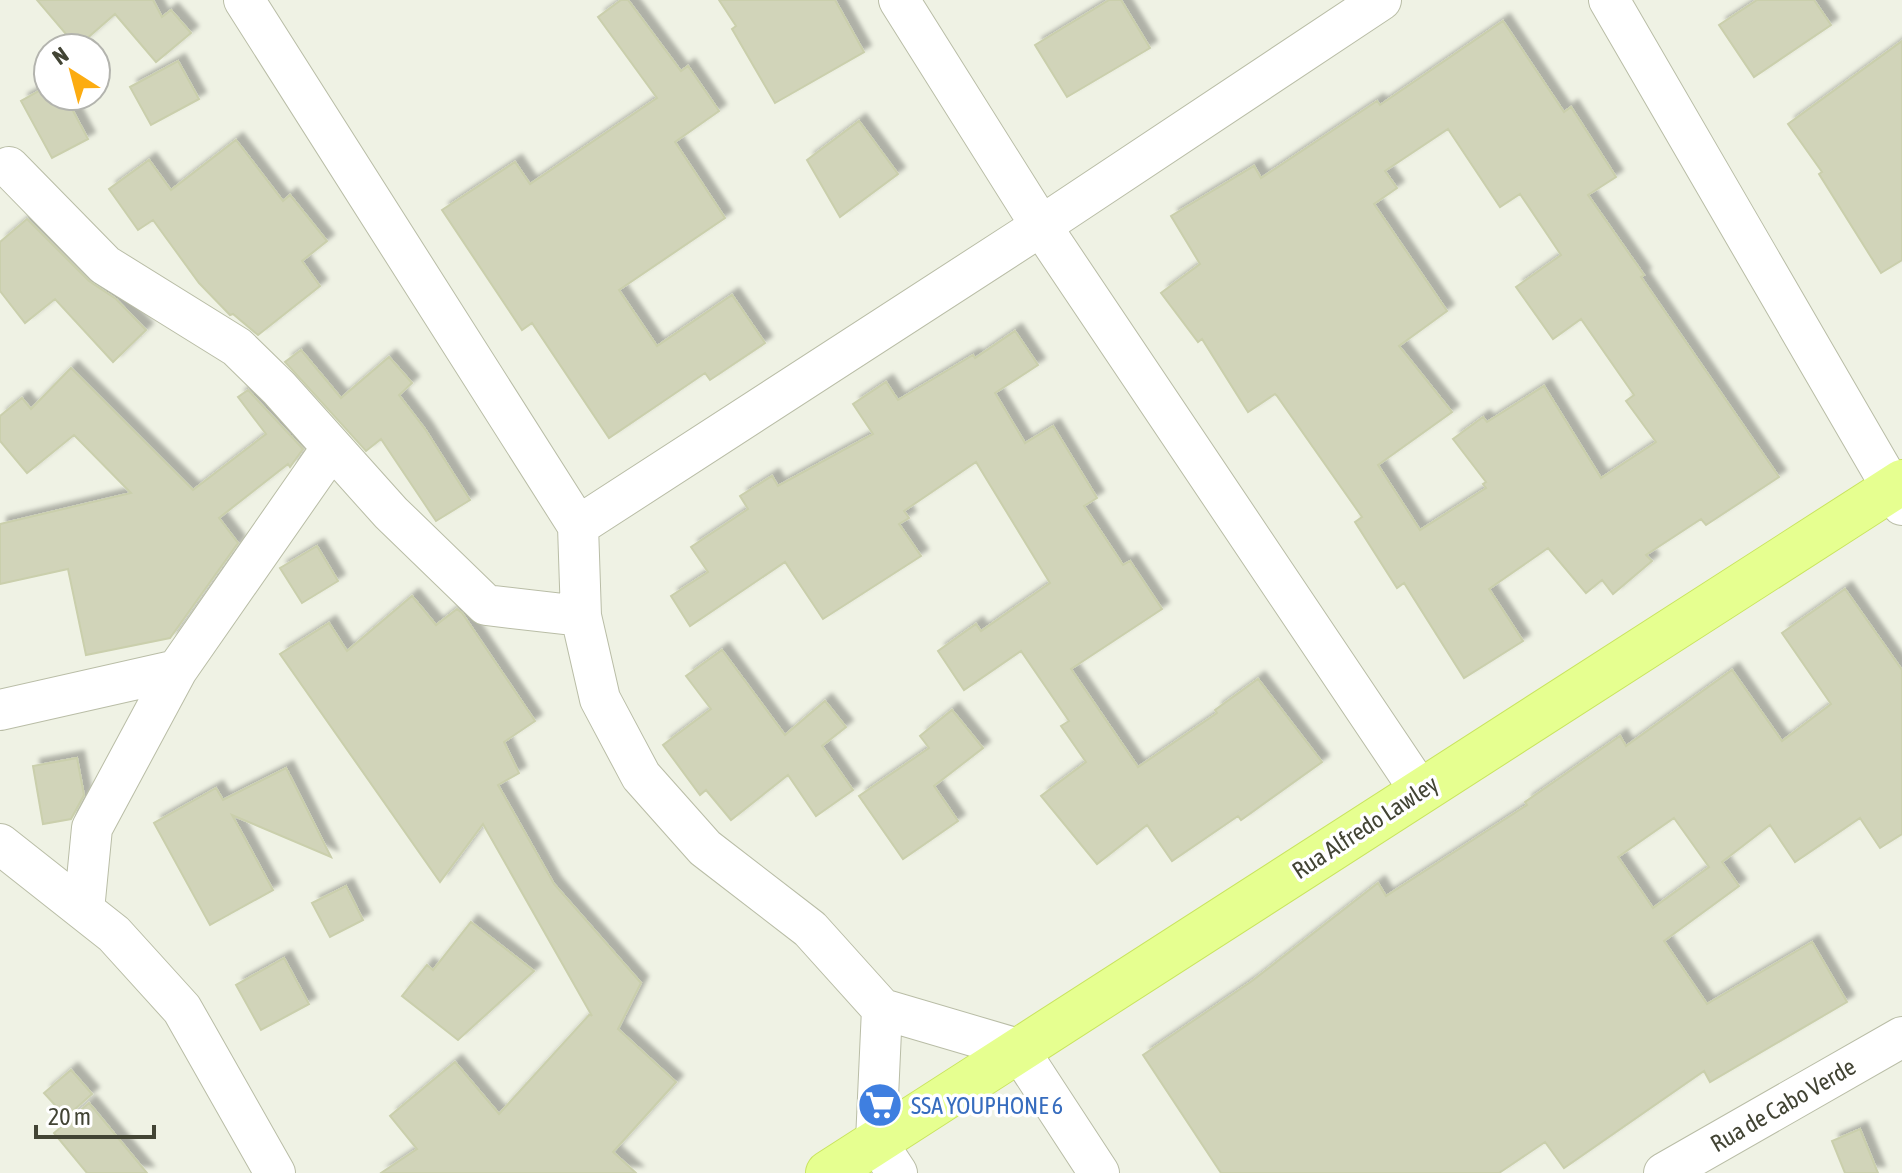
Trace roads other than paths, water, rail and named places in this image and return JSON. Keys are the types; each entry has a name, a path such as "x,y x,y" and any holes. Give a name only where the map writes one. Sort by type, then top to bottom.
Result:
{"main road":[{"name":"Rua Alfredo Lawley","path":"828,1173 886,1157 1018,1049 1899,492"}],"street":[{"path":"244,0 578,526 581,616 600,699 641,776 705,848 810,929 882,1009 1018,1049 1099,1173"},
{"path":"899,0 1041,226 1421,792"},
{"path":"578,526 1041,226 1381,0"},
{"path":"1609,0 1899,492"},
{"path":"9,167 105,265 237,347 279,388 391,513 486,605 581,616"},
{"path":"84,910 92,828 177,670 331,449"},
{"path":"0,710 177,670"},
{"path":"0,844 114,934 182,1009 275,1173"},
{"path":"882,1009 886,1157"},
{"name":"Rua de Cabo Verde","path":"1664,1173 1902,1037"}],"place":[{"name":"SSA YOUPHONE 6","path":"880,1105"}]}
